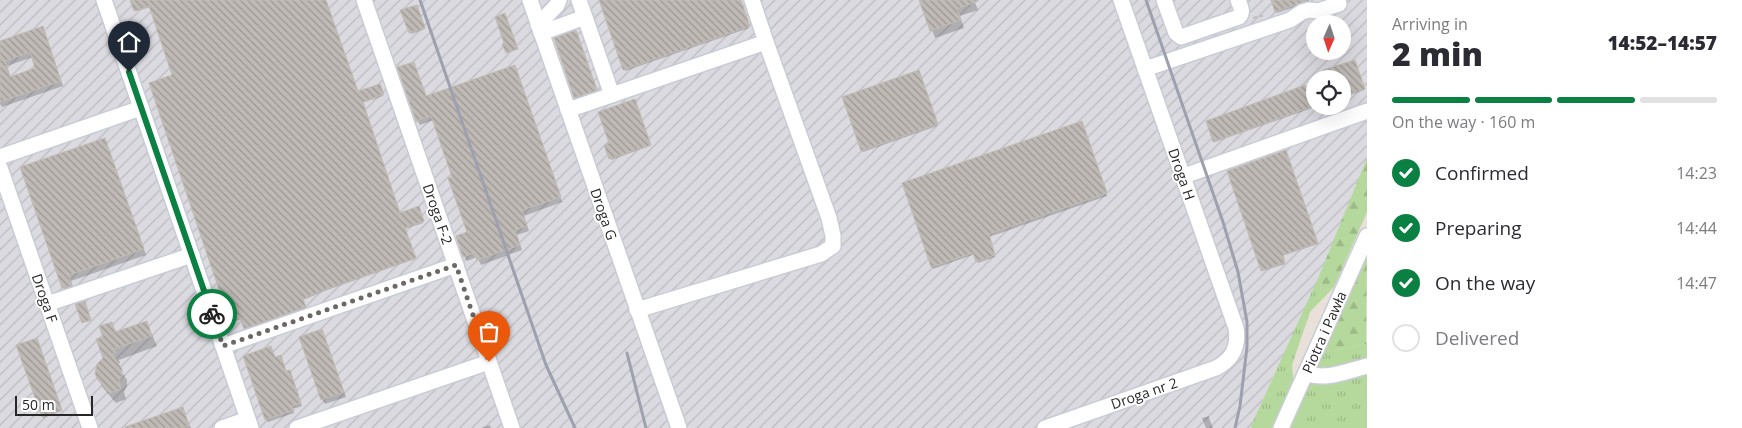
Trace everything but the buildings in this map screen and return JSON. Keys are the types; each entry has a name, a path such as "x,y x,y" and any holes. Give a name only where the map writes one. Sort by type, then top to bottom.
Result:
{"street":[{"path":"104,0 250,423 222,428"},
{"name":"Droga F-2","path":"364,0 512,428"},
{"name":"Droga G","path":"530,0 679,428"},
{"path":"540,29 559,0"},
{"path":"579,0 612,95"},
{"path":"637,310 821,254 832,246 834,236 829,218 752,0"},
{"name":"Droga H","path":"1121,0 1236,328 1238,338 1236,349"},
{"path":"1164,0 1176,33 1181,37 1239,17 1242,14 1238,0"},
{"path":"1145,70 1290,20 1312,17 1318,11 1340,1"},
{"path":"540,29 585,17"},
{"path":"568,110 766,42"},
{"path":"0,157 141,108"},
{"path":"1184,176 1367,111"},
{"name":"Droga F","path":"0,168 90,428"},
{"name":"Piotra i Pawła","path":"1281,428 1367,236"},
{"path":"47,304 192,255"},
{"path":"223,346 456,265"},
{"name":"Droga nr 2","path":"1045,428 1216,368 1232,357 1236,349"},
{"path":"297,428 489,362"},
{"path":"1306,373 1317,377 1325,377 1367,366"}],"shaded area":[{"path":"0,0 1367,0 1367,181 1280,376 1277,367 1250,428 0,428"}],"green space":[{"path":"1367,158 1367,212 1334,287 1321,292 1319,276"},
{"path":"1367,251 1366,344 1321,353"},
{"path":"1319,276 1321,292 1334,287 1310,312 1292,365 1294,388 1275,428 1250,428"},
{"path":"1367,342 1367,428 1289,428 1321,353 1366,344"}],"railway":[{"path":"420,0 546,365 575,428"},
{"path":"1146,0 1223,222 1238,272 1247,322 1247,347 1240,406 1235,428"},
{"path":"627,353 646,428"}],"way so far":[{"path":"212,314 223,346 456,265 489,362"}],"route":[{"path":"129,72 212,314"}]}
